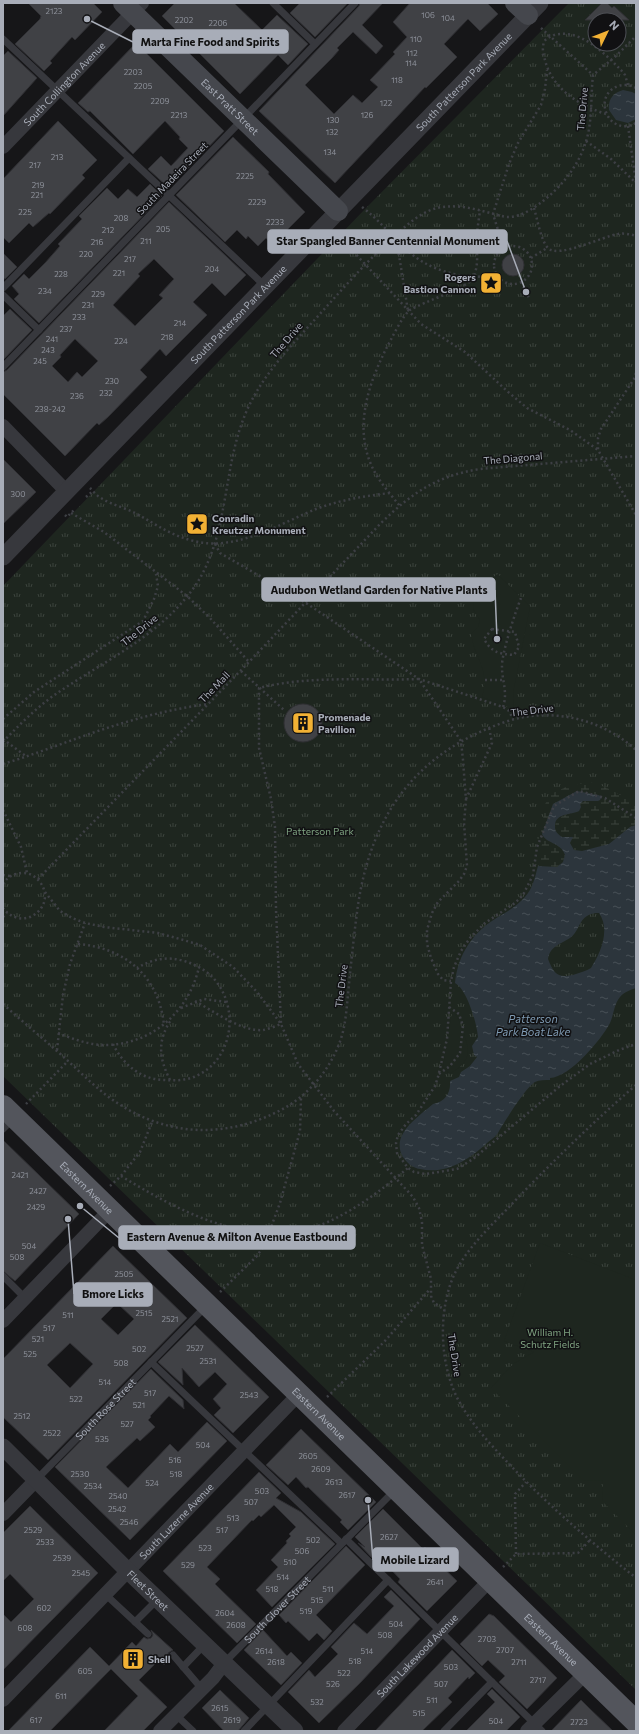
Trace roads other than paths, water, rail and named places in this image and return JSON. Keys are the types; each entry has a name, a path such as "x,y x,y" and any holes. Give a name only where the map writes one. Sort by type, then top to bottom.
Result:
{"main road":[{"name":"East Pratt Street","path":"133,6 243,120 338,212"},
{"name":"Eastern Avenue","path":"12,1114 110,1210 214,1298 299,1394 396,1488 497,1574 586,1673 636,1722"}],"street":[{"name":"South Collington Avenue","path":"3,147 57,91 133,6"},
{"name":"South Patterson Park Avenue","path":"3,557 531,12"},
{"path":"3,426 66,491"},
{"path":"3,1321 110,1210"},
{"name":"South Luzerne Avenue","path":"3,1700 299,1394"},
{"name":"Fleet Street","path":"3,1447 37,1479 128,1571 225,1662 295,1731"},
{"name":"South Rose Street","path":"3,1514 37,1479"},
{"name":"South Lakewood Avenue","path":"344,1731 497,1574"},
{"name":"South Glover Street","path":"160,1731 202,1689 225,1662"},
{"path":"535,1729 586,1673"}],"lane":[{"path":"273,3 315,44"},
{"name":"South Madeira Street","path":"3,367 355,3"},
{"path":"3,39 265,286"},
{"path":"3,288 129,158"},
{"path":"3,295 39,330"},
{"path":"3,1276 25,1298"},
{"name":"South Rose Street","path":"37,1479 214,1298"},
{"path":"151,1362 244,1451 388,1580 492,1682 535,1729"},
{"name":"South Glover Street","path":"225,1662 396,1488"},
{"path":"244,1731 388,1580"},
{"path":"105,1594 148,1634"},
{"path":"135,1622 158,1599"},
{"path":"183,1667 205,1644"},
{"path":"173,1656 202,1689"},
{"path":"444,1731 492,1682"},
{"path":"176,1715 193,1731"}],"water":[{"path":"623,90 636,94 636,119 628,123 616,120 609,110 609,103 612,97 616,93"},
{"name":"Patterson Park Boat Lake","path":"577,791 602,796 598,801 583,801 580,804 581,807 579,811 564,815 555,822 555,827 559,835 562,837 573,837 570,843 574,850 582,851 609,844 630,827 636,825 636,988 625,992 620,997 616,1003 610,1023 600,1039 592,1048 567,1071 550,1078 550,1080 537,1081 531,1085 526,1090 497,1135 472,1156 456,1165 439,1170 415,1168 403,1157 400,1149 400,1141 403,1134 413,1121 420,1115 433,1104 444,1099 448,1093 450,1081 459,1077 461,1072 470,1066 477,1057 474,1055 472,1046 478,1037 476,1024 464,992 455,983 459,963 468,945 481,930 489,923 516,906 528,894 535,878 538,866 557,867 563,862 565,855 563,851 557,845 547,840 542,834 553,804","holes":["599,913 604,927 603,942 598,956 591,968 576,974 565,976 561,976 555,972 548,959 553,948 573,936 582,920 588,915"]}],"place":[{"name":"Marta Fine Food and Spirits","path":"87,19"},
{"name":"Rogers Bastion Cannon","path":"491,283"},
{"name":"Star Spangled Banner Centennial Monument","path":"526,292"},
{"name":"Conradin Kreutzer Monument","path":"197,524"},
{"name":"Audubon Wetland Garden for Native Plants","path":"497,639"},
{"name":"Promenade Pavilion","path":"303,723"},
{"name":"Eastern Avenue & Milton Avenue Eastbound","path":"80,1206"},
{"name":"Bmore Licks","path":"68,1219"},
{"name":"Mobile Lizard","path":"368,1500"},
{"name":"Shell","path":"133,1659"}],"park label":[{"name":"Patterson Park","path":"320,831"},
{"name":"William H. Schutz Fields","path":"550,1338"}]}
